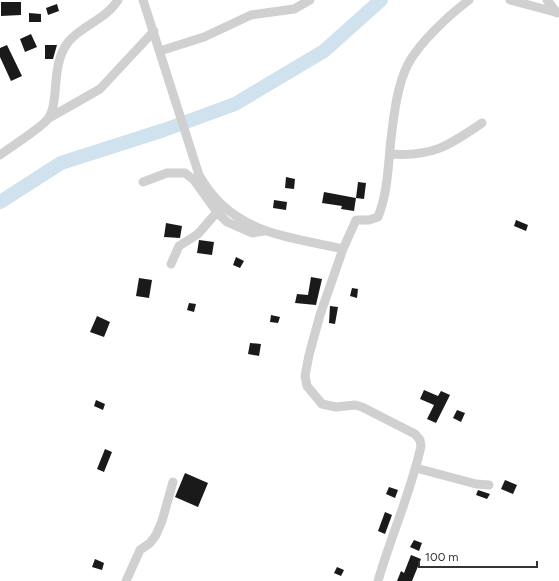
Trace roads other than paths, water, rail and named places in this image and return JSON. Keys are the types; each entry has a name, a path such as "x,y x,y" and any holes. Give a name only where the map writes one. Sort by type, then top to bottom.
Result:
{"street":[{"path":"47,120 52,109 56,76 62,54 69,42 77,34 98,20 114,6 118,0"},
{"path":"143,0 196,165 205,187 228,212 244,222 265,231 343,249"},
{"path":"161,53 204,37 251,15 294,9 310,0"},
{"path":"378,581 416,468 421,446 420,440 415,434 362,407 355,405 336,407 322,404 307,386 305,376 320,315 343,249 356,220 369,220 378,217 386,184 397,104 402,80 409,63 431,35 454,12 469,0"},
{"path":"510,0 557,14"},
{"path":"547,0 557,14"},
{"path":"0,155 47,120 100,89 154,31"},
{"path":"390,154 410,156 431,152 456,140 482,123"},
{"path":"143,182 167,173 185,173 194,180 217,212 227,222 252,233 265,231"},
{"path":"171,264 179,246 198,234 217,212"},
{"path":"416,468 476,484 489,485"},
{"path":"126,581 140,550 150,543 156,535 162,522 173,482"}],"waterway":[{"path":"0,202 61,163 164,130 235,104 324,51 381,0"}]}
